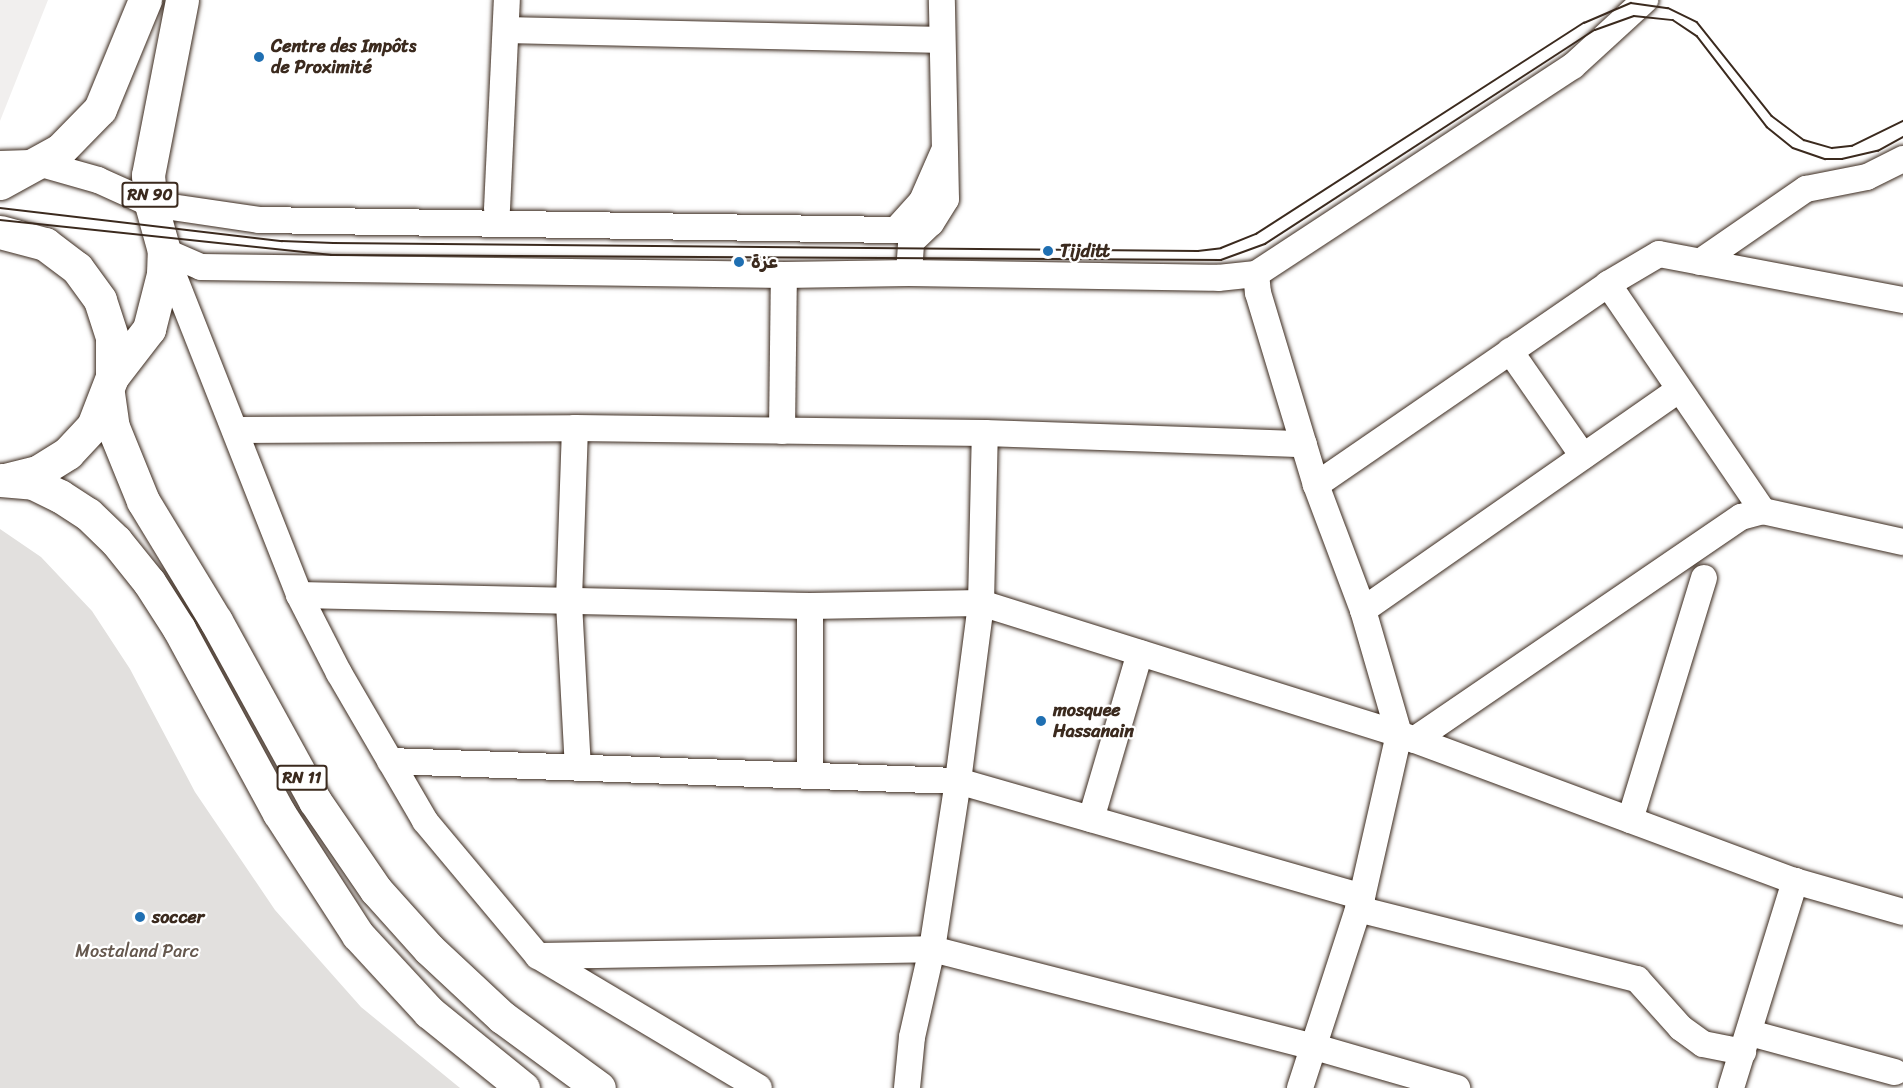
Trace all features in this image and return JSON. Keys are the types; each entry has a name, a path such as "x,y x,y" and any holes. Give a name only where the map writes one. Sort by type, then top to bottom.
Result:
{"highway":[{"path":"0,183 38,163 80,133 100,109 145,0"},
{"name":"RN 90","path":"110,385 142,342 151,322 164,274 164,251 150,204 152,144 182,0"},
{"path":"0,232 45,244 76,268 100,300 112,338 110,385 93,426 68,453 37,472 0,480"},
{"name":"RN 11","path":"110,385 121,449 143,501 216,621 315,801 376,890 429,949 502,1017 599,1088"},
{"name":"RN 11","path":"0,480 33,483 60,496 88,514 116,541 149,582 178,628 279,813 358,935 429,1012 523,1088"}],"street":[{"path":"497,209 507,0"},
{"path":"0,164 38,163 98,180 150,204 259,220 903,236 931,223 946,199 942,153 942,0"},
{"path":"164,251 201,267 1218,278 1256,274 1573,66 1645,0"},
{"path":"507,30 942,40"},
{"path":"1700,262 1806,189 1823,182 1867,177 1903,159"},
{"path":"903,236 909,273"},
{"path":"164,251 299,595 425,821 538,956 759,1088"},
{"path":"1316,485 1608,285 1659,254 1903,300"},
{"path":"1256,274 1258,293 1316,485 1407,737 1360,903 1300,1088"},
{"path":"782,431 784,275"},
{"path":"1608,285 1763,511"},
{"path":"151,322 157,312 170,307 191,319"},
{"path":"1510,351 1583,456"},
{"path":"1363,610 1678,390"},
{"path":"236,430 575,428 985,433 1304,444"},
{"path":"575,428 569,603 578,768"},
{"path":"907,1088 912,1037 932,949 958,781 981,603 985,433"},
{"path":"1407,737 1741,517 1763,511 1903,542"},
{"path":"1630,820 1704,578"},
{"path":"299,595 569,603 810,606 981,603 1407,737 1795,881 1903,912"},
{"path":"810,606 810,776"},
{"path":"1091,819 1140,653"},
{"path":"390,761 958,781 1091,819 1360,903 1637,979 1681,1028 1703,1044 1747,1043 1894,1072"},
{"path":"1731,1088 1747,1043 1795,881"},
{"path":"538,956 932,949 1315,1047 1457,1088"}],"shaded area":[{"path":"0,0 48,0 0,121"}],"green space":[{"name":"Mostaland Parc","path":"0,529 41,557 92,611 130,669 195,792 275,910 361,1007 460,1088 0,1088"}],"tram line":[{"path":"0,208 282,241 333,243 1198,251 1221,248 1256,234 1584,23 1631,3 1668,8 1697,22 1772,116 1804,140 1832,148 1852,146 1903,121"},
{"path":"0,220 331,255 1221,260 1265,244 1595,30 1634,16 1673,20 1697,36 1767,127 1793,148 1825,159 1842,159 1878,151 1903,137"}],"place":[{"name":"Centre des Impôts de Proximité","path":"259,57"},
{"name":"Tijditt","path":"1048,251"},
{"name":"عزة","path":"739,262"},
{"name":"mosquee Hassanain","path":"1041,721"},
{"name":"soccer","path":"140,917"}]}
